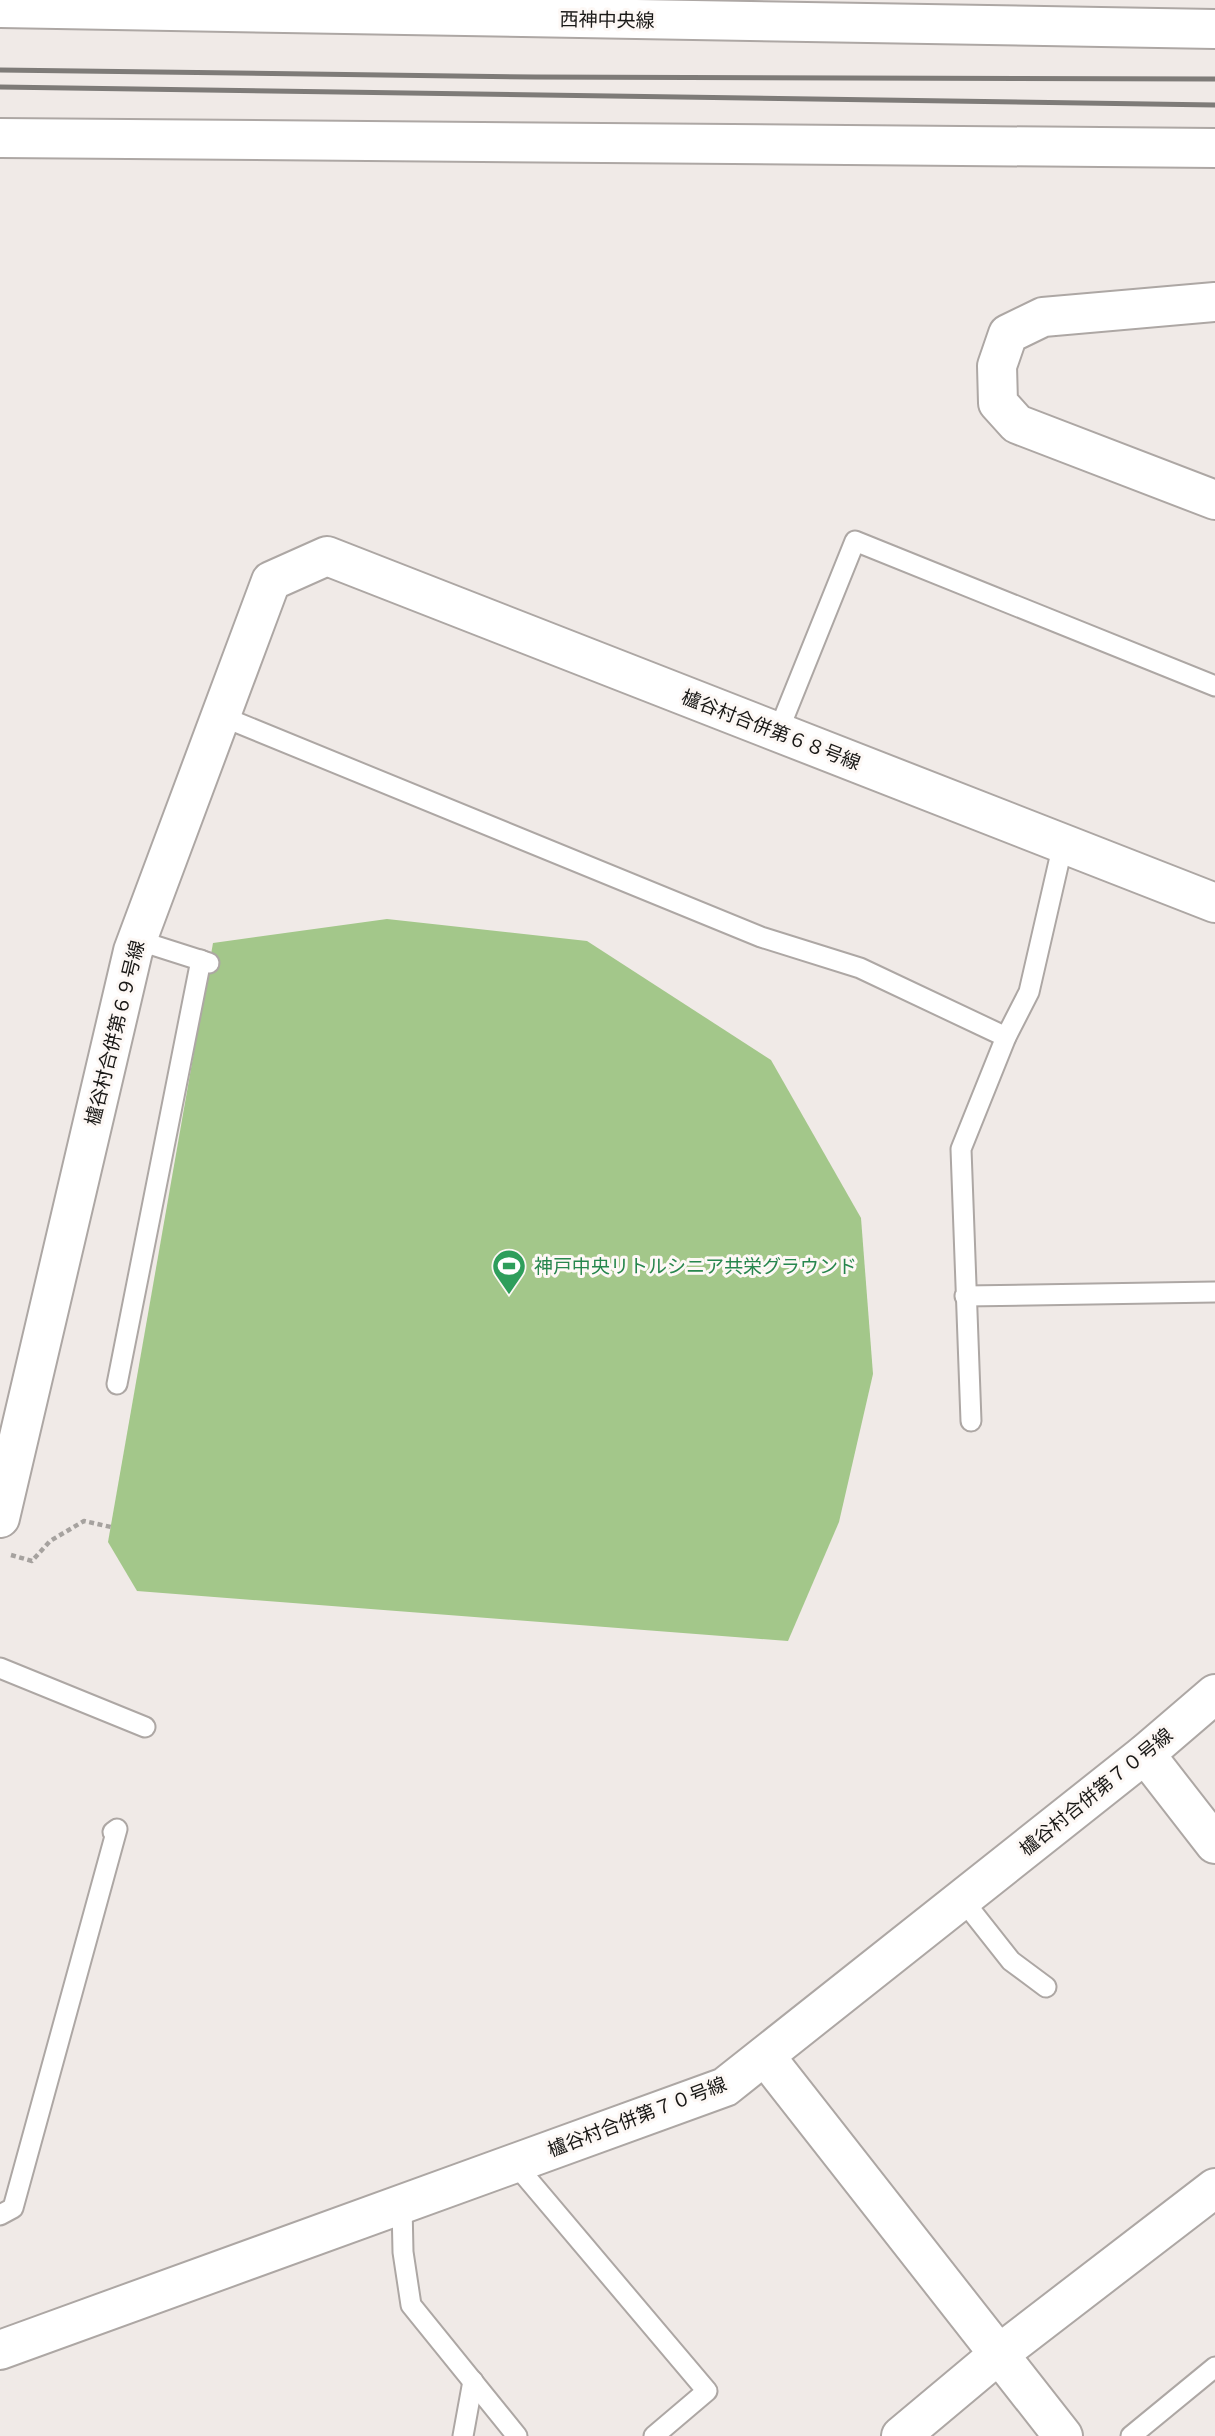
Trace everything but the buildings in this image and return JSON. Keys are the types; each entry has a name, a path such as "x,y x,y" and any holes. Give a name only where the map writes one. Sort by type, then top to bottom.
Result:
{"street":[{"name":"西神中央線","path":"0,8 992,14 1215,29"},
{"path":"0,138 1215,148"},
{"path":"1215,302 1043,317 1008,334 997,366 998,403 1017,425 1215,500"},
{"name":"櫨谷村合併第６９号線","path":"1,1512 137,940 271,581 327,556"},
{"name":"櫨谷村合併第６８号線","path":"327,556 1215,903"},
{"name":"櫨谷村合併第７０号線","path":"0,2350 725,2087 1145,1754 1215,1694"},
{"path":"1145,1754 1215,1844"},
{"path":"765,2056 1063,2436"},
{"path":"901,2436 999,2354 1215,2188"}],"lane":[{"path":"778,732 855,541 1215,686"},
{"path":"221,716 761,937 860,968 1006,1037"},
{"path":"971,1421 961,1149 1006,1037 1029,992 1063,844"},
{"path":"117,1384 205,962 137,940"},
{"path":"965,1296 1215,1292"},
{"path":"0,1668 145,1727"},
{"path":"0,2215 12,2208 117,1829 113,1832"},
{"path":"962,1899 1011,1961 1046,1987"},
{"path":"515,2164 707,2391 654,2436"},
{"path":"402,2204 403,2252 411,2305 516,2436"},
{"path":"1131,2436 1215,2367"},
{"path":"463,2436 472,2381"}],"path":[{"path":"0,1552 32,1561 50,1541 84,1521 111,1527"}],"green space":[{"name":"神戸中央リトルシニア共栄グラウンド","path":"387,919 587,941 771,1060 861,1218 873,1374 839,1522 788,1641 137,1591 108,1542 213,943"}],"railway":[{"path":"0,70 535,77 1215,79"},
{"path":"0,87 1215,105"}],"place":[{"name":"神戸中央リトルシニア共栄グラウンド","path":"509,1296"}]}
